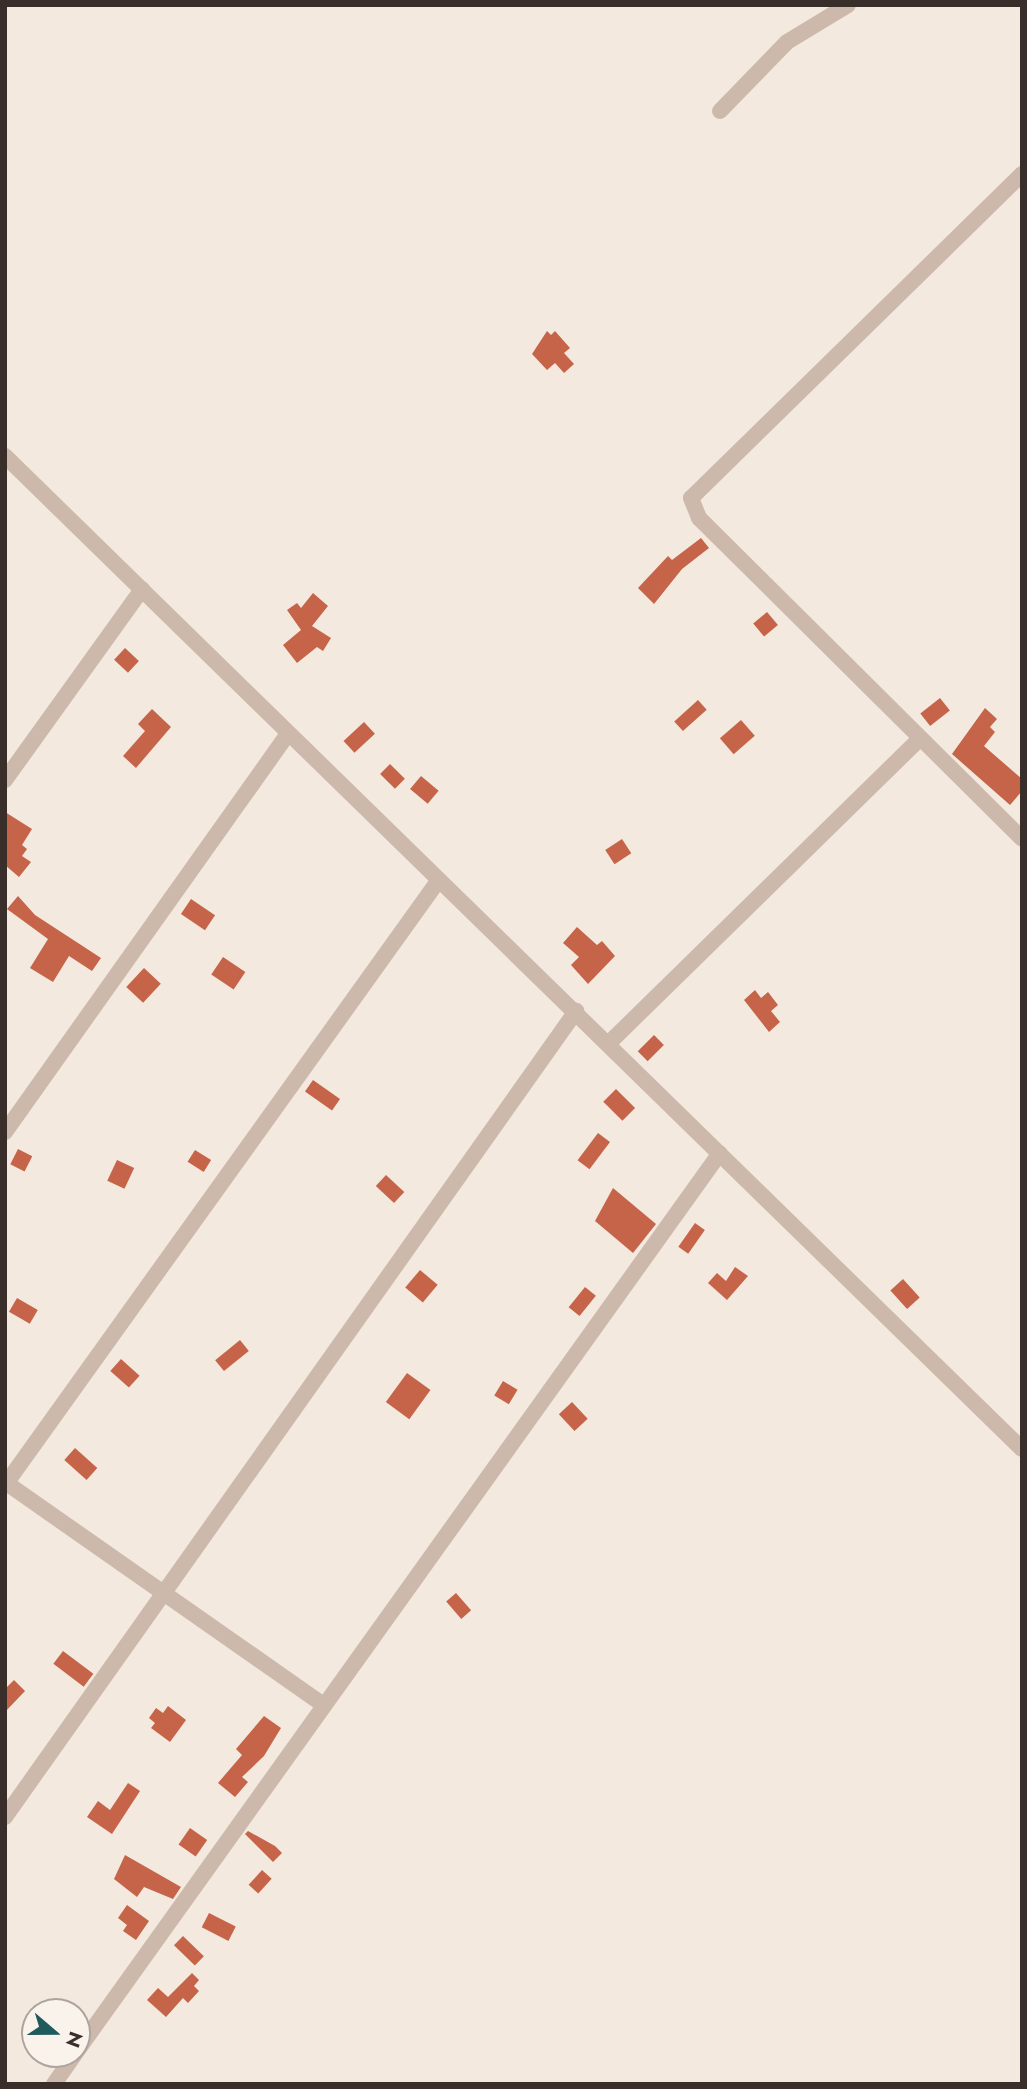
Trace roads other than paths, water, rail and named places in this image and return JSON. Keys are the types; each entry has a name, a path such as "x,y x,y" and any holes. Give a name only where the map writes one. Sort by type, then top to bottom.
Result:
{"street":[{"path":"720,111 787,42 848,5"},
{"path":"1022,174 691,498 699,518 919,740 1022,839"},
{"path":"5,456 1022,1449"},
{"path":"5,780 142,589"},
{"path":"5,1132 288,734"},
{"path":"608,1044 919,740"},
{"path":"323,1705 162,1596 6,1483 438,881"},
{"path":"5,1817 576,1011"},
{"path":"91,2031 720,1153"},
{"path":"54,2084 65,2068"}]}
